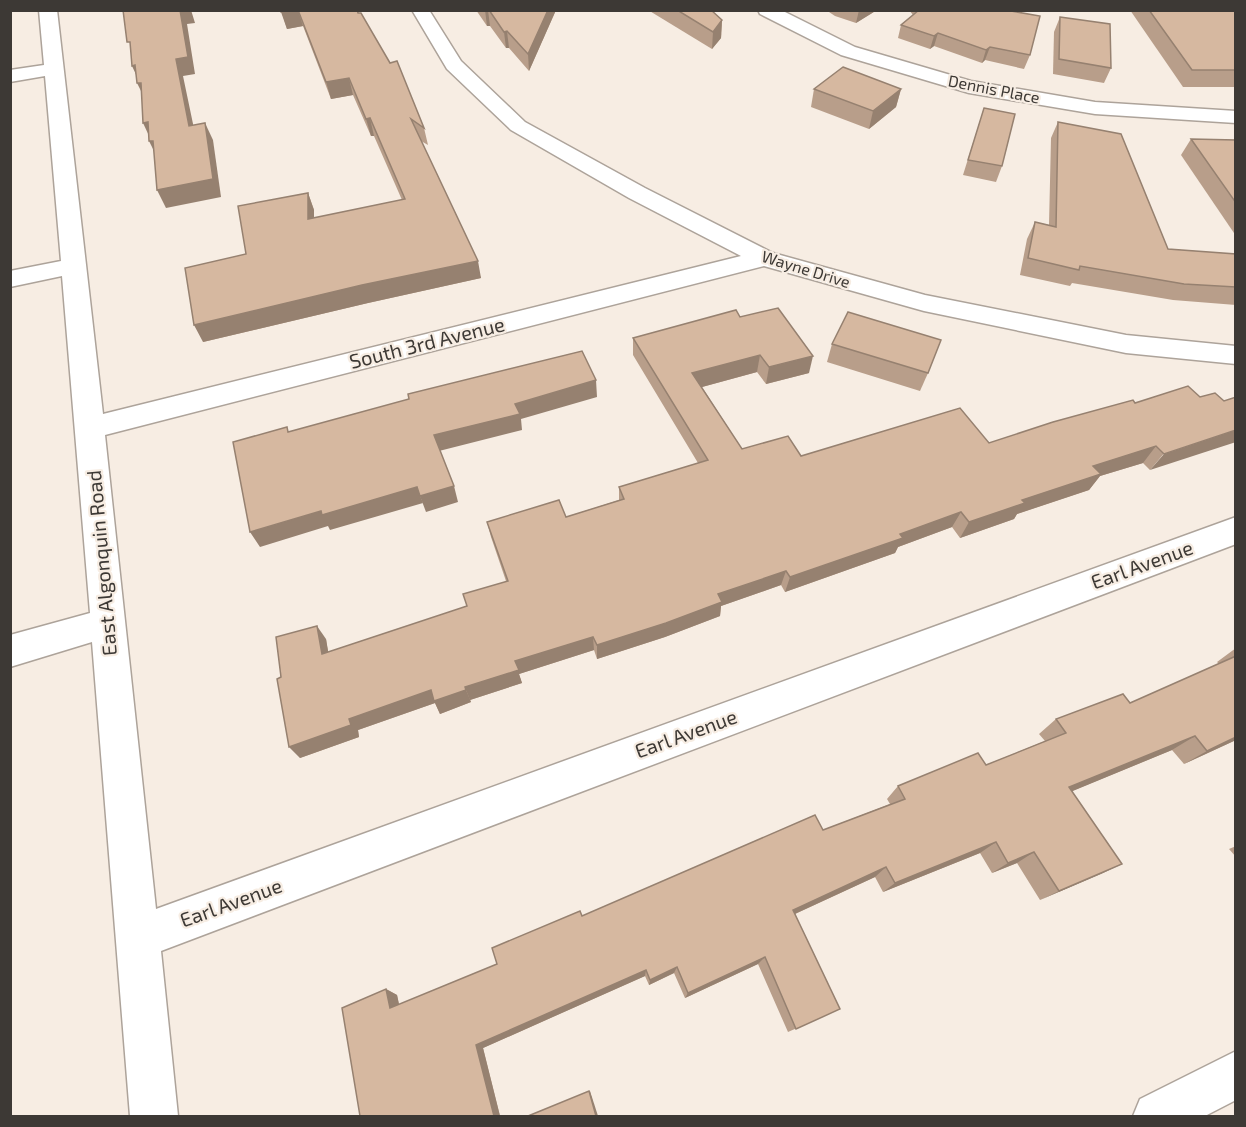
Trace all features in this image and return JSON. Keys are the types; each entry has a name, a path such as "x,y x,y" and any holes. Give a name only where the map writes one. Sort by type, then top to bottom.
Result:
{"street":[{"name":"East Algonquin Road","path":"48,10 90,428 106,623 154,1116"},
{"name":"Wayne Drive","path":"420,10 454,65 518,126 637,193 764,258 924,303 1126,344 1236,355"},
{"name":"Dennis Place","path":"766,10 848,51 969,87 1095,108 1236,117"},
{"path":"10,76 54,69"},
{"name":"South 3rd Avenue","path":"90,428 764,258"},
{"path":"10,279 73,266"},
{"name":"Earl Avenue","path":"137,938 1236,530"},
{"path":"10,651 106,623"},
{"path":"1157,1116 1236,1074"}],"building":[{"path":"123,10 180,10 188,57 176,59 189,126 205,123 213,179 157,190 153,141 149,141 148,122 143,123 141,83 137,83 135,65 132,66 130,42 127,42"},
{"path":"298,10 357,10 361,13 390,63 397,61 424,128 411,119 478,261 362,285 194,325 185,268 246,254 238,206 308,193 308,219 405,199 370,118 366,119 349,78 326,82"},
{"path":"489,10 548,10 528,54 507,31 504,32"},
{"path":"677,10 711,10 722,20 713,32"},
{"path":"919,10 1005,10 1040,16 1030,55 990,47 986,50 938,33 934,36 901,25"},
{"path":"1149,10 1233,10 1236,13 1236,70 1192,70"},
{"path":"1060,17 1110,24 1111,68 1059,59"},
{"path":"843,67 901,89 873,111 814,89"},
{"path":"984,108 1015,114 1002,166 968,160"},
{"path":"1058,122 1121,134 1168,249 1236,254 1236,287 1184,284 1080,266 1079,270 1028,258 1035,222 1056,227"},
{"path":"1191,139 1236,140 1236,203"},
{"path":"778,308 813,356 769,367 760,355 692,373 742,449 788,436 801,456 960,408 989,443 1053,422 1133,400 1135,403 1188,386 1200,397 1215,393 1224,401 1236,397 1236,430 1164,454 1156,446 1093,466 1101,474 1022,500 1025,503 969,522 961,512 900,534 903,538 790,577 786,571 718,594 722,602 666,623 597,645 593,637 515,661 519,670 465,687 466,690 434,701 431,690 349,719 351,725 289,747 277,679 281,677 276,637 317,626 322,654 467,606 463,594 508,581 487,522 559,500 566,517 624,499 619,487 708,460 633,338 736,310 740,317"},
{"path":"848,312 941,340 928,373 832,344"},
{"path":"582,351 596,380 515,404 520,414 434,435 454,486 420,496 417,487 322,515 321,511 250,532 233,442 287,427 288,432 409,399 408,394"},
{"path":"1236,656 1236,737 1207,751 1195,736 1069,787 1122,864 1059,891 1034,852 1008,863 996,842 895,883 886,867 793,910 840,1009 796,1029 765,957 688,993 677,967 650,980 646,970 476,1045 494,1116 360,1116 342,1008 386,989 390,1008 497,964 492,948 580,911 582,916 815,815 823,830 905,799 898,786 978,753 986,765 1066,733 1056,719 1123,694 1130,703"},
{"path":"589,1091 596,1116 528,1116"}]}
